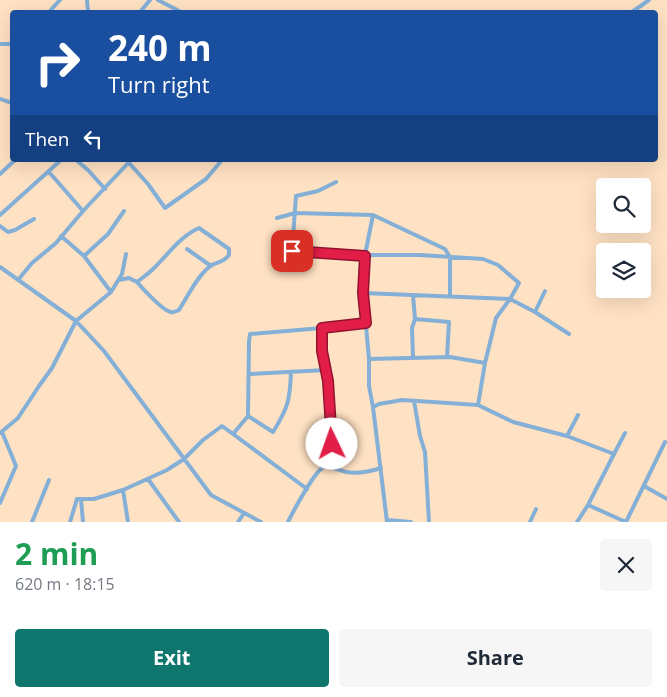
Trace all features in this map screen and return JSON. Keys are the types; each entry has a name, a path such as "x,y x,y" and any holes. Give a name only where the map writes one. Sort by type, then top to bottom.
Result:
{"street":[{"path":"51,10 60,0"},
{"path":"142,10 150,0"},
{"path":"158,0 177,10"},
{"path":"635,10 649,0"},
{"path":"0,174 13,162"},
{"path":"0,215 11,203 59,162"},
{"path":"78,162 105,189"},
{"path":"18,280 32,263 56,243 83,211 129,163 148,184 165,208 206,179 220,162"},
{"path":"49,172 83,211"},
{"path":"336,182 318,191 296,196 292,251 365,256 483,259 498,265 519,283 510,300 496,318 485,363 478,405"},
{"path":"84,256 108,234 124,211"},
{"path":"277,218 295,213 372,215 445,249 450,257 450,296"},
{"path":"372,215 365,256 363,293 369,358 369,386 387,521 411,522"},
{"path":"0,226 8,232 13,232 34,219"},
{"path":"119,280 128,278 136,282 168,312 174,312 179,310 199,279 210,266 222,262 229,255 230,250 199,228 187,235 152,270 136,282"},
{"path":"61,236 84,256 100,274 111,292"},
{"path":"187,249 210,266"},
{"path":"2,432 18,418 52,368 76,321 111,292 123,270 126,254"},
{"path":"0,267 76,321 104,351 211,495 261,522"},
{"path":"535,312 545,290"},
{"path":"363,293 510,300 535,312 569,334"},
{"path":"413,295 415,319 412,328 413,357"},
{"path":"415,319 449,322 447,357"},
{"path":"233,434 248,416 249,341 251,333 366,323"},
{"path":"288,522 318,471 323,467 332,444 326,370 322,351 322,328"},
{"path":"369,358 447,357 485,363"},
{"path":"249,374 326,370"},
{"path":"248,416 273,432 284,413 290,395 291,372"},
{"path":"373,407 379,404 402,400 478,405 513,422 567,436 614,454"},
{"path":"414,401 420,436 425,452 429,522"},
{"path":"567,436 578,415"},
{"path":"0,426 16,466 0,503"},
{"path":"70,522 77,499 94,499 123,490 167,470 184,459 203,440 222,426 307,489"},
{"path":"577,522 588,505 625,433"},
{"path":"588,505 627,522 665,442"},
{"path":"323,467 364,473 380,468"},
{"path":"148,479 180,522"},
{"path":"32,522 49,480"},
{"path":"644,486 667,499"},
{"path":"123,490 128,522"},
{"path":"80,499 84,522"},
{"path":"530,522 536,509"},
{"path":"238,522 244,513"}],"route":[{"path":"292,251 365,256 363,293 366,323 322,328 322,351 328,381 332,444"}]}
